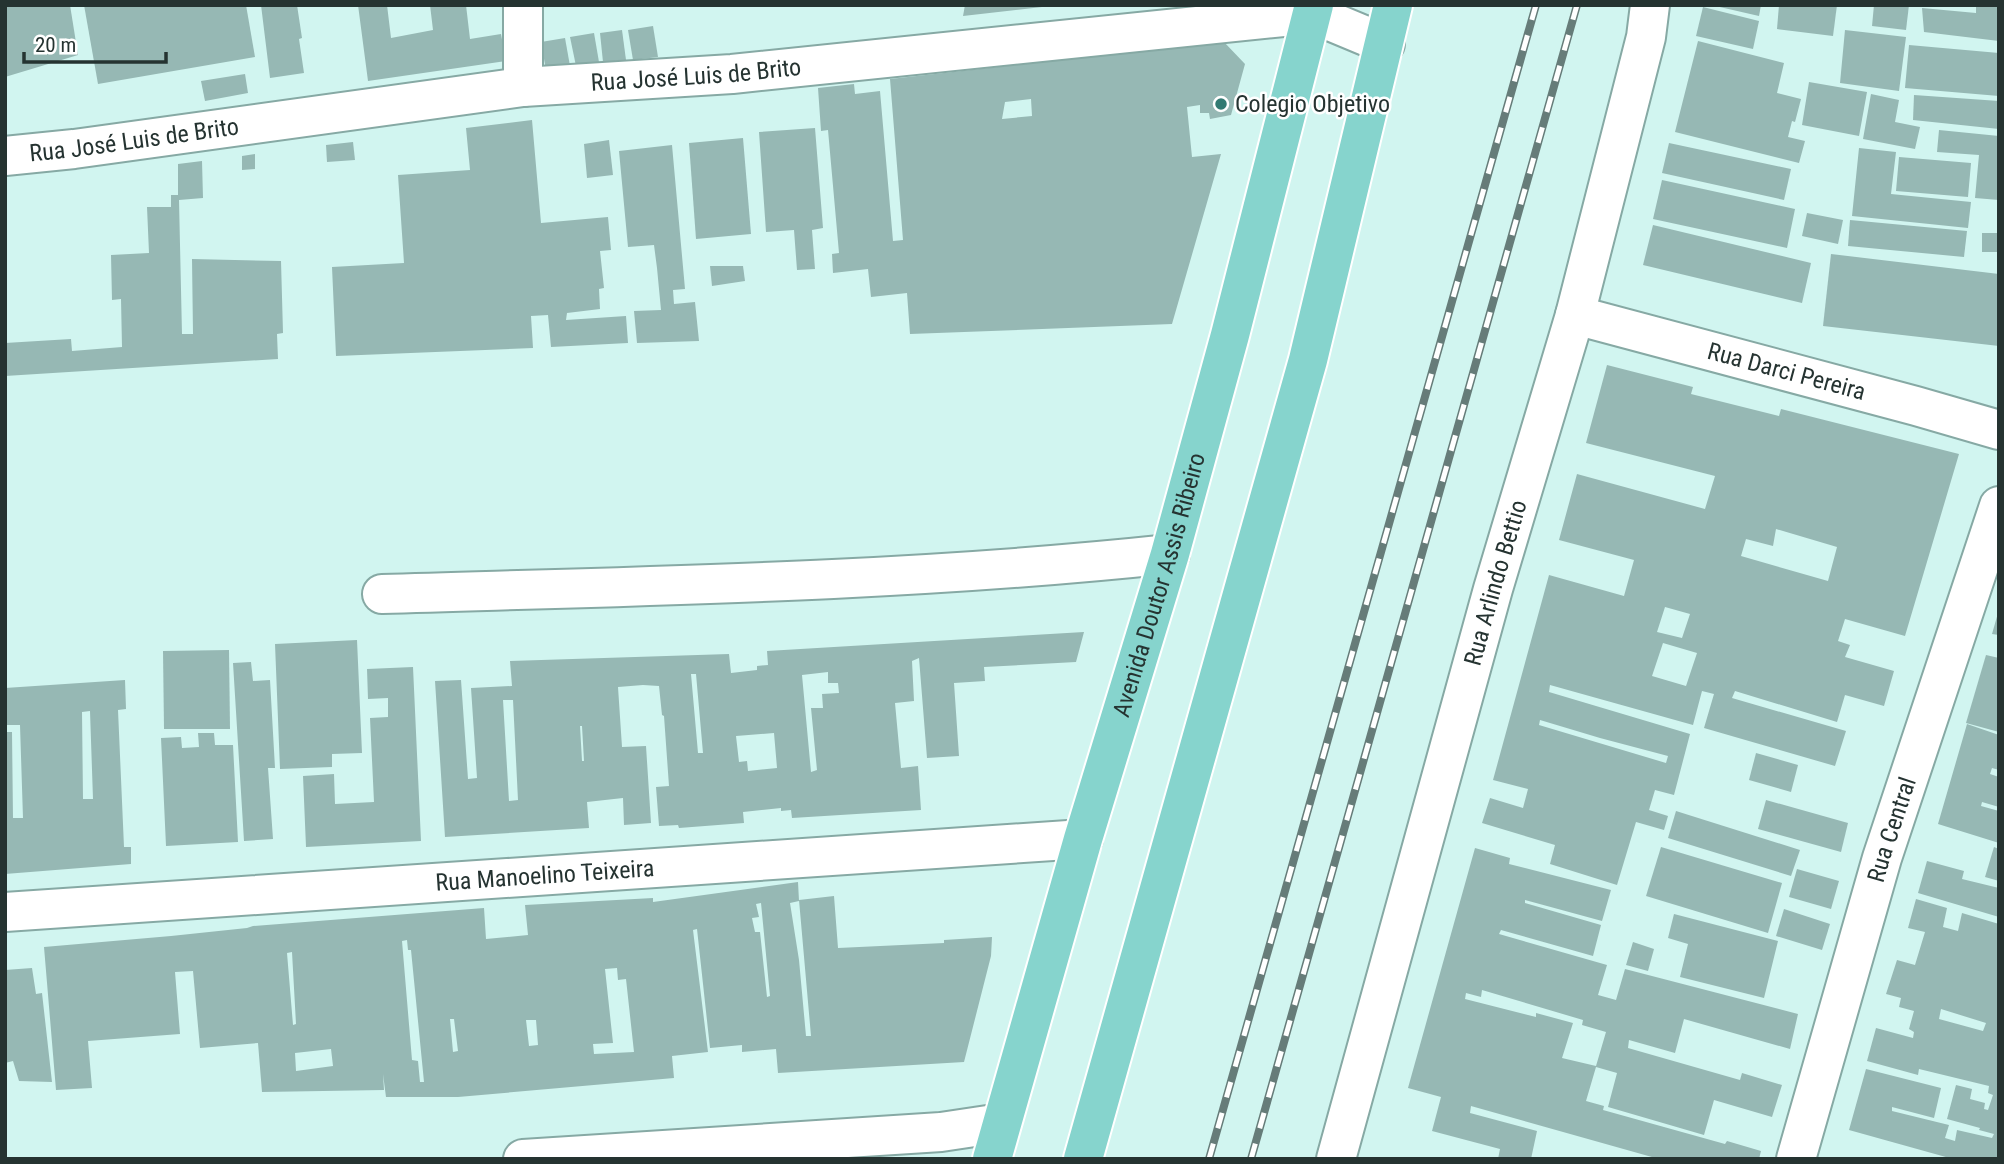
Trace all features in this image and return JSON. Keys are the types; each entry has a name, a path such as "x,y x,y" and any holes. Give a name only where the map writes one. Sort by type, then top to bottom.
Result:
{"main road":[{"path":"1083,1159 1308,360 1394,5"},
{"name":"Avenida Doutor Assis Ribeiro","path":"992,1159 1083,839 1170,554 1314,10"}],"street":[{"path":"523,5 523,87"},
{"name":"Rua Arlindo Bettio","path":"1336,1159 1493,589 1575,315 1646,37 1650,5"},
{"name":"Rua José Luis de Brito","path":"5,156 74,149 523,87 733,74 1314,10 1385,44"},
{"name":"Rua Darci Pereira","path":"1575,315 1999,430"},
{"name":"Rua Central","path":"1796,1159 1882,858 1999,506"},
{"path":"382,594 766,582 1086,563 1170,554"},
{"name":"Rua Manoelino Teixeira","path":"5,912 1083,839"},
{"path":"523,1159 941,1132 1002,1122"}],"building":[{"path":"5,5 70,5 78,55 5,77"},
{"path":"84,5 246,5 255,57 98,84"},
{"path":"261,5 297,5 304,73 270,78"},
{"path":"358,5 387,5 391,38 433,30 430,5 466,5 470,39 501,34 506,61 368,81"},
{"path":"965,5 1042,5 1042,7 963,16"},
{"path":"1711,5 1761,5 1759,16"},
{"path":"1779,5 1837,5 1833,36 1777,29"},
{"path":"1874,5 1909,5 1906,30 1872,26"},
{"path":"1976,5 1999,5 1999,41 1924,32 1922,8 1976,13"},
{"path":"1703,7 1759,21 1753,49 1696,36"},
{"path":"653,26 658,57 633,60 628,30"},
{"path":"622,30 626,60 603,62 600,33"},
{"path":"1845,30 1906,37 1899,91 1840,83"},
{"path":"594,33 599,62 576,66 570,37"},
{"path":"565,38 570,66 546,70 541,42"},
{"path":"1698,41 1784,63 1777,93 1801,99 1788,137 1805,141 1799,163 1675,132"},
{"path":"1224,42 1245,64 1231,115 1210,119 1209,113 1200,113 1200,105 1187,107 1192,157 1221,154 1172,324 910,334 907,293 871,297 868,269 833,273 832,254 839,253 828,130 821,131 818,88 854,84 855,94 880,91 893,241 903,240 890,79","holes":["1031,99 1032,116 1002,119 1005,102"]},
{"path":"1909,45 1999,53 1999,96 1905,88"},
{"path":"245,74 248,93 205,101 201,81"},
{"path":"1809,82 1867,92 1859,136 1802,125"},
{"path":"1871,94 1899,100 1895,122 1920,127 1915,149 1863,139"},
{"path":"1914,95 1999,101 1999,129 1913,120"},
{"path":"532,120 541,223 608,217 611,250 600,251 604,288 599,289 600,309 567,313 566,320 626,316 628,343 551,347 548,315 531,316 533,348 336,356 332,267 404,263 398,175 470,170 466,128"},
{"path":"815,128 823,228 812,230 815,269 797,270 794,230 766,232 759,132"},
{"path":"1939,130 1999,136 1999,200 1975,198 1979,155 1937,152"},
{"path":"743,138 751,234 696,239 689,143"},
{"path":"609,140 613,175 587,178 584,144"},
{"path":"353,142 355,160 327,162 326,145"},
{"path":"1669,143 1791,169 1784,200 1662,173"},
{"path":"672,145 685,289 673,290 674,304 695,302 699,341 637,343 634,311 661,310 654,245 628,247 619,151"},
{"path":"1859,148 1896,152 1891,194 1971,202 1968,228 1852,216"},
{"path":"255,154 255,169 242,170 242,156"},
{"path":"1899,157 1971,163 1968,197 1896,191"},
{"path":"202,161 203,198 179,200 182,334 193,334 192,259 281,261 283,333 277,334 278,359 5,376 5,343 71,339 72,351 122,347 121,299 112,300 111,255 149,253 147,207 171,207 171,195 178,195 178,164"},
{"path":"1662,180 1795,209 1787,248 1653,219"},
{"path":"1807,213 1843,220 1838,244 1802,236"},
{"path":"1850,220 1967,231 1964,257 1848,246"},
{"path":"1653,225 1811,263 1802,303 1643,265"},
{"path":"1982,233 1999,233 1999,252 1982,252"},
{"path":"1831,254 1999,274 1999,346 1823,326"},
{"path":"710,266 743,266 745,281 712,286"},
{"path":"1607,365 1693,387 1691,394 1779,416 1781,409 1959,454 1905,636 1845,619 1838,641 1850,645 1845,657 1894,671 1884,706 1845,695 1837,722 1735,691 1732,698 1846,731 1835,766 1704,728 1714,694 1702,691 1693,725 1550,685 1549,692 1690,734 1674,795 1655,790 1649,810 1668,816 1664,830 1636,822 1617,885 1550,864 1555,845 1482,823 1490,798 1523,808 1528,789 1493,780 1549,575 1624,596 1634,560 1559,540 1577,474 1705,509 1715,476 1586,443","holes":["1776,529 1837,547 1828,581 1741,556 1746,539 1773,546","1665,607 1690,614 1682,638 1657,632","1663,643 1697,653 1686,686 1652,676","1540,720 1668,756 1666,763 1539,725"]},
{"path":"1998,613 1999,635 1992,634"},
{"path":"1084,632 1076,662 984,667 985,681 954,683 959,756 927,758 919,658 912,661 914,701 895,703 901,768 918,766 921,810 792,818 791,810 781,811 781,808 743,812 744,823 679,828 678,825 659,826 656,787 669,786 664,716 659,686 643,685 618,687 622,747 646,746 651,823 624,825 623,798 587,802 589,828 445,837 435,681 461,680 468,779 477,778 471,688 512,686 510,661 729,654 731,673 757,670 757,666 768,665 767,651","holes":["828,672 828,683 838,683 839,693 822,694 823,708 811,708 817,770 811,772 802,675","691,674 696,674 703,753 698,753","503,700 513,700 518,800 509,801","580,726 584,761 582,761","774,733 777,768 748,771 747,761 739,762 736,736"]},
{"path":"357,640 362,753 332,754 332,767 280,769 275,644"},
{"path":"229,650 230,729 164,729 163,651"},
{"path":"1986,655 1999,658 1999,732 1966,723"},
{"path":"251,662 253,681 270,680 275,768 268,768 273,839 244,841 233,663"},
{"path":"413,667 421,841 306,847 303,776 334,774 335,804 374,802 370,718 388,717 388,698 368,699 367,669"},
{"path":"125,680 126,709 118,710 124,847 131,847 131,864 5,874 5,732 12,732 13,818 23,818 20,725 5,725 5,688","holes":["90,711 93,799 83,799 82,712"]},
{"path":"1967,724 1999,735 1999,770 1992,768 1990,774 1999,777 1999,807 1982,802 1981,806 1999,811 1999,843 1938,824"},
{"path":"198,733 214,733 215,745 233,745 238,842 166,846 161,738 181,737 182,748 199,747"},
{"path":"1756,753 1798,765 1791,792 1749,780"},
{"path":"1766,800 1848,823 1841,852 1758,829"},
{"path":"1676,811 1800,850 1791,876 1668,838"},
{"path":"1661,847 1782,883 1768,933 1646,896"},
{"path":"1994,847 1999,849 1999,881 1985,877"},
{"path":"1475,848 1510,858 1509,864 1611,890 1602,921 1525,900 1525,903 1601,925 1593,956 1501,930 1499,934 1607,965 1598,995 1616,1000 1625,969 1798,1014 1790,1049 1684,1019 1675,1053 1629,1040 1628,1048 1740,1080 1742,1073 1782,1085 1772,1117 1714,1100 1704,1135 1608,1107 1617,1073 1596,1067 1586,1101 1604,1106 1603,1110 1725,1144 1727,1141 1761,1151 1759,1159 1659,1159 1471,1106 1470,1113 1537,1131 1531,1159 1498,1159 1500,1149 1432,1131 1441,1097 1408,1088","holes":["1482,990 1583,1020 1582,1025 1606,1032 1596,1066 1562,1058 1573,1023 1536,1013 1536,1017 1465,999 1466,993 1481,997"]},
{"path":"1927,861 1964,871 1962,879 1999,888 1999,917 1918,893"},
{"path":"1797,869 1839,881 1831,909 1789,897"},
{"path":"798,882 799,901 790,903 799,960 806,1036 811,1036 799,900 834,896 838,948 944,943 944,940 992,937 991,956 964,1062 778,1073 776,1049 742,1052 742,1045 710,1048 697,929 693,930 708,1052 672,1056 674,1078 458,1097 386,1097 383,1074 384,1090 262,1092 258,1043 200,1048 193,971 175,972 180,1034 88,1041 92,1088 56,1090 44,947 253,926 484,908 486,939 528,935 525,905 653,898 653,902","holes":["761,903 770,996 767,997 760,932 755,932 752,918 759,917 756,904","407,940 408,950 411,950 424,1082 420,1082 418,1061 412,1060 402,941","292,952 296,1024 293,1025 287,953","617,968 618,980 626,979 634,1052 594,1054 593,1044 613,1043 605,969","450,1019 454,1019 458,1051 453,1052","526,1020 536,1020 538,1045 529,1046","331,1049 333,1066 296,1071 295,1053"]},
{"path":"1916,899 1947,908 1943,927 1958,931 1962,913 1999,924 1999,1159 1953,1159 1849,1130 1866,1069 1941,1088 1934,1118 1892,1107 1892,1111 1949,1125 1945,1138 1955,1141 1957,1130 1992,1138 1994,1134 1947,1119 1956,1085 1972,1089 1970,1099 1985,1103 1984,1109 1988,1110 1993,1095 1988,1093 1989,1086 1919,1069 1918,1075 1867,1061 1876,1028 1913,1038 1914,1032 1909,1029 1914,1011 1899,1007 1901,998 1886,994 1897,960 1915,965 1925,932 1908,928","holes":["1941,1009 1986,1023 1983,1031 1939,1019"]},
{"path":"1784,909 1830,924 1822,950 1776,936"},
{"path":"1674,914 1778,941 1764,998 1680,977 1688,944 1668,938"},
{"path":"1633,942 1654,949 1648,971 1626,965"},
{"path":"32,968 36,994 42,993 52,1082 19,1081 13,1061 5,1063 5,970"}],"railway":[{"path":"1209,1159 1536,5"},
{"path":"1251,1159 1577,5"}],"place":[{"name":"Colegio Objetivo","path":"1221,104"}]}
